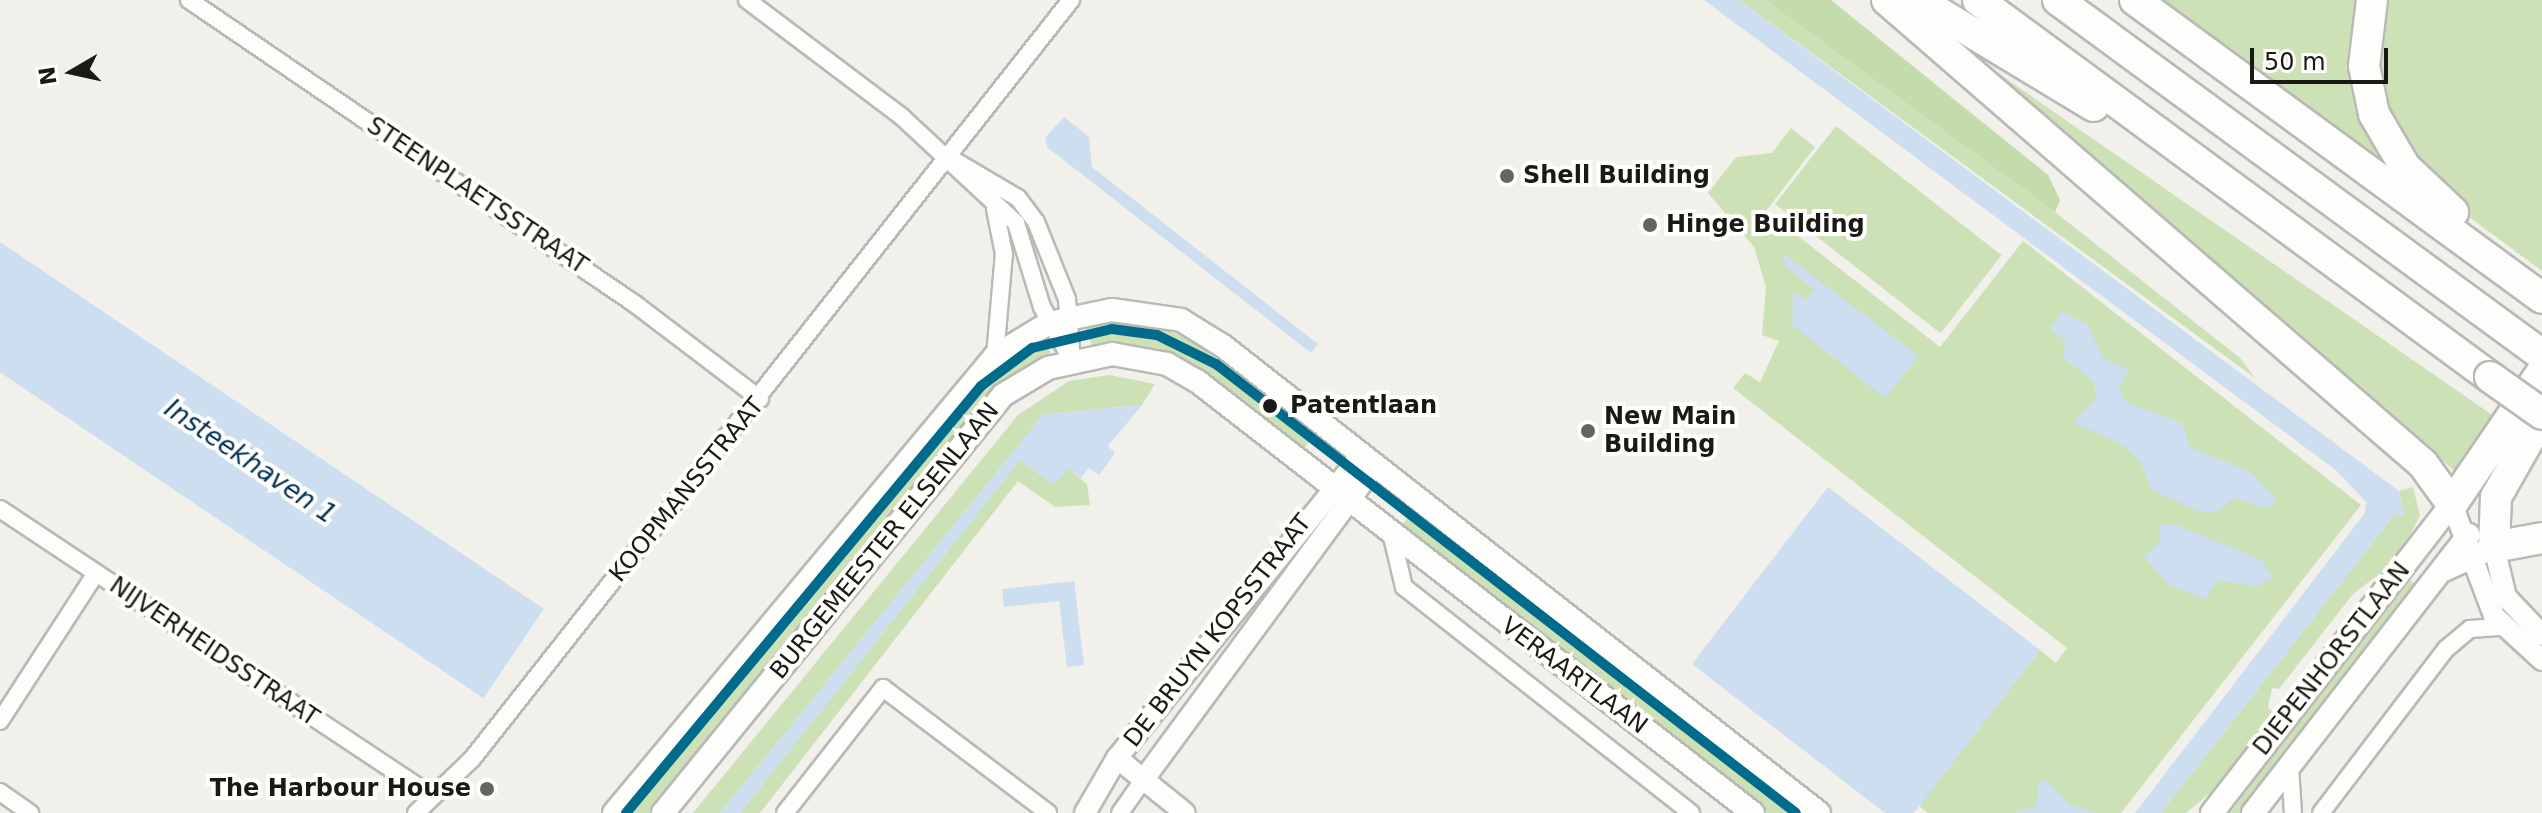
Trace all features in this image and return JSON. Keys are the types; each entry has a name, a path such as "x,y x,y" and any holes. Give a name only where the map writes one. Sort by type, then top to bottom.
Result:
{"highway":[{"path":"1887,0 2423,464 2452,504 2542,372"},
{"path":"1918,0 2190,159"},
{"path":"1978,0 2190,159 2542,415 2496,497 2479,546 2542,538"},
{"path":"2058,0 2542,355"},
{"path":"2135,0 2541,292"},
{"path":"2372,0 2364,66 2383,133 2434,197 2541,292"},
{"path":"2496,497 2542,435"}],"main road":[{"name":"BURGEMEESTER ELSENLAAN","path":"614,813 995,356 1049,323 1071,316 1137,310 1181,320 1367,462"},
{"name":"BURGEMEESTER ELSENLAAN","path":"663,813 1003,395 1072,361 1112,354 1167,364 1340,498"},
{"name":"VERAARTLAAN","path":"1367,462 1819,813"},
{"name":"VERAARTLAAN","path":"1340,498 1753,813"},
{"name":"DIEPENHORSTLAAN","path":"2212,813 2452,504"},
{"name":"DIEPENHORSTLAAN","path":"2253,813 2442,571 2479,546"}],"street":[{"name":"STEENPLAETSSTRAAT","path":"189,0 635,304 760,399"},
{"path":"747,0 949,157 1018,198 1036,222 1071,316 1072,361"},
{"name":"KOOPMANSSTRAAT","path":"416,813 429,794 472,759 760,399 1071,0"},
{"path":"949,157 993,204 1016,223 1049,323 1072,361"},
{"path":"993,204 1004,254 995,356"},
{"name":"DE BRUYN KOPSSTRAAT","path":"1120,813 1367,462"},
{"name":"DE BRUYN KOPSSTRAAT","path":"1085,813 1117,758 1340,498"},
{"path":"2452,504 2510,604 2542,635"},
{"name":"NIJVERHEIDSSTRAAT","path":"0,509 429,794"},
{"name":"VERAARTLAAN","path":"1393,541 1404,587 1691,813"},
{"path":"2479,546 2502,627 2542,660"},
{"path":"0,721 96,573"},
{"path":"2321,813 2446,649 2470,629 2502,627"},
{"path":"785,813 883,688 1048,813"},
{"path":"1117,758 1185,813"},
{"name":"DIEPENHORSTLAAN","path":"2290,767 2293,813"},
{"path":"0,792 30,813"}],"green space":[{"path":"1739,0 1765,0 2055,212 2240,358 2255,378"},
{"path":"1765,0 1831,0 2048,175 2060,200 2055,212"},
{"path":"2155,0 2360,0 2356,15 2408,185"},
{"path":"2383,0 2542,0 2542,271 2441,196 2383,118 2376,25"},
{"path":"1940,33 2498,419 2462,477 2219,272"},
{"path":"1836,126 2001,255 1941,333 1775,204"},
{"path":"1791,128 1815,147 1766,211 1940,347 2023,241 2361,505 2121,813 1928,813 1919,806 2040,650 2056,663 2067,648 1733,388 1745,373 1760,382 1779,341 1762,335 1766,287 1754,247 1708,193 1736,157 1772,153"},
{"path":"1098,320 1159,327 1191,340 1314,435 1302,451 1216,386 1092,346 1084,325"},
{"path":"1046,335 1051,356 656,813 621,813 987,372"},
{"path":"1109,375 1155,384 1142,405 1044,414 720,813 693,813 1018,415 1069,381"},
{"path":"1020,460 1054,485 1068,468 1087,484 1090,505 1055,507 1018,481 760,813 740,813"},
{"path":"2413,487 2420,516 2396,561 2353,594 2279,689 2272,688 2268,708 2275,714 2223,782 2186,813 2161,813 2395,514 2404,515 2399,491"},
{"path":"1413,511 1800,813 1768,813 1402,525"},
{"path":"2408,578 2418,587 2241,813 2230,813"}],"water":[{"path":"1704,0 1739,0 2399,491 2404,516 2395,514 2161,813 2135,813 2365,513 2366,502 2337,471"},
{"path":"1064,117 1089,137 1092,167 1318,344 1311,353 1047,147 1045,138"},
{"name":"Insteekhaven 1","path":"0,242 544,609 483,698 0,372"},
{"path":"1781,252 1919,356 1885,398 1792,325 1793,291 1805,300 1814,289 1787,268"},
{"path":"2062,312 2088,325 2103,358 2130,370 2119,388 2126,402 2182,423 2190,447 2251,472 2277,501 2266,508 2234,498 2217,512 2197,511 2151,489 2140,461 2120,444 2073,422 2097,397 2093,381 2063,358 2065,341 2050,328"},
{"path":"1142,405 1108,446 1115,453 1099,475 1089,468 1081,478 1068,468 1054,485 1020,460 740,813 720,813 1044,414"},
{"path":"1828,487 2040,650 1914,813 1885,813 1692,664"},
{"path":"2174,524 2262,560 2273,578 2258,586 2217,581 2206,599 2169,586 2144,556 2161,542 2158,526"},
{"path":"1074,581 1084,665 1067,667 1059,601 1004,607 1002,589"},
{"path":"2046,779 2070,805 2098,813 2014,813 2036,806 2038,784"}],"transit line":[{"path":"626,813 981,386 1032,348 1112,329 1157,335 1216,364 1796,813"}],"place":[{"name":"Shell Building","path":"1507,176"},
{"name":"Hinge Building","path":"1650,225"},
{"name":"Patentlaan","path":"1270,406"},
{"name":"New Main Building","path":"1588,431"},
{"name":"The Harbour House","path":"487,789"}]}
